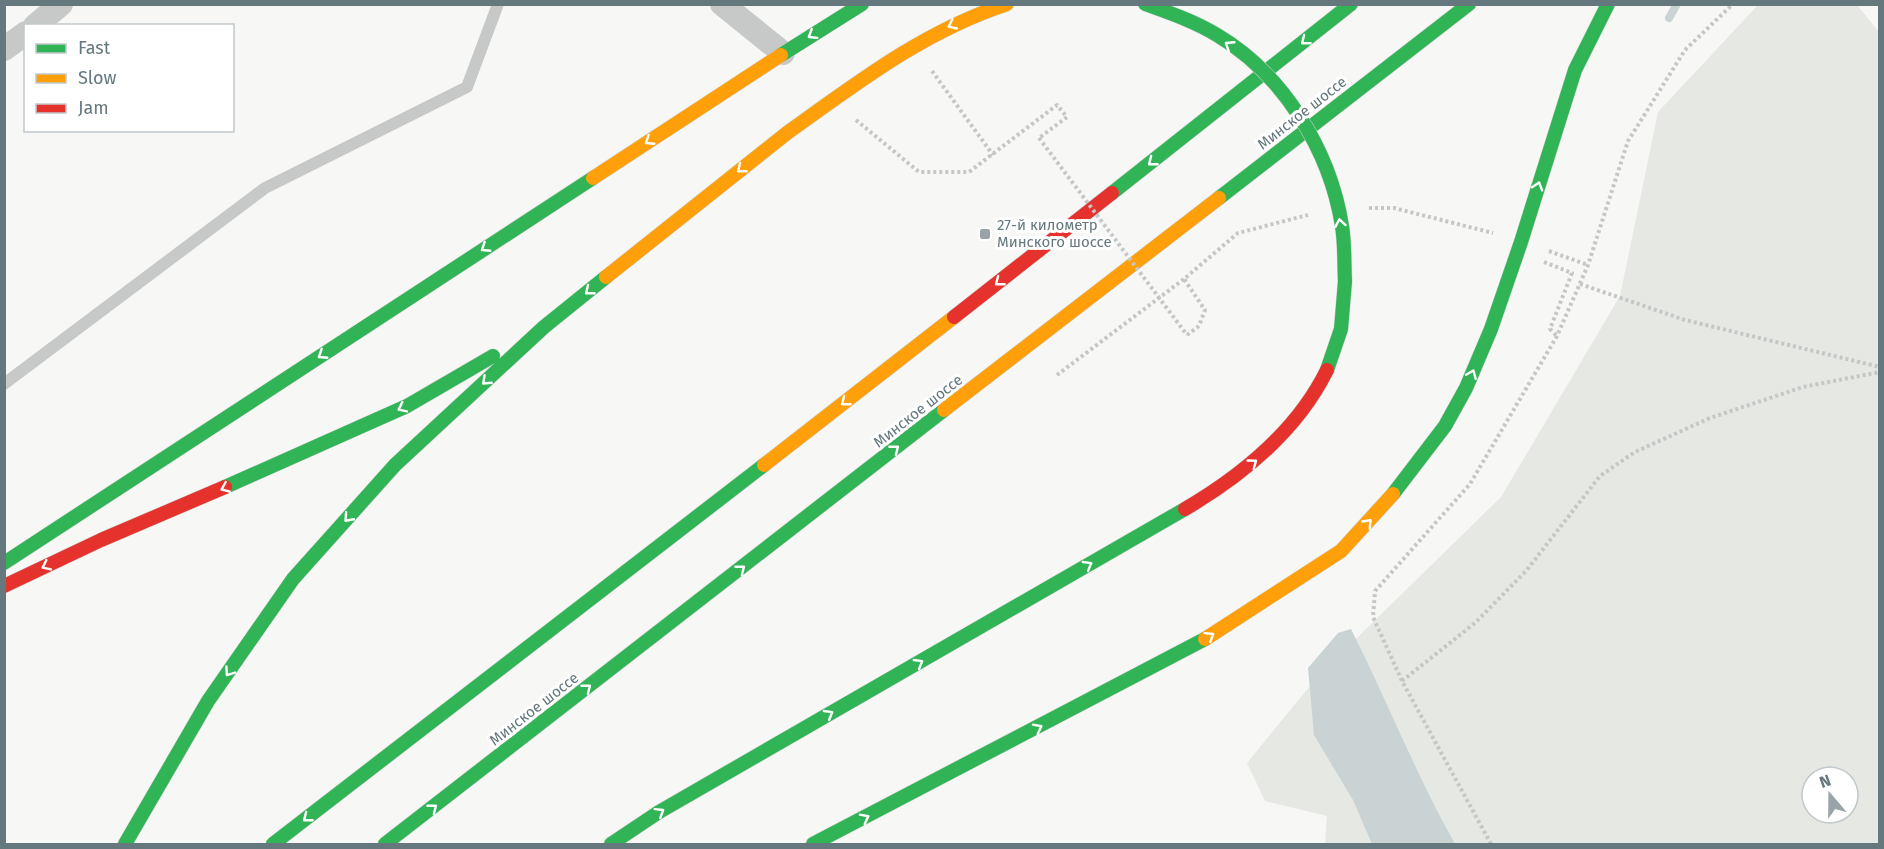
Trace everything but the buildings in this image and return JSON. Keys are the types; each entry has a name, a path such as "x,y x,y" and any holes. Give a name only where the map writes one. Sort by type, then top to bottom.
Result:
{"main road":[{"path":"4,563 783,53 862,4"},
{"path":"124,844 208,701 293,579 395,465 544,327 787,133 935,33 983,10 1007,4"},
{"path":"611,844 659,812 1192,505 1259,459 1304,415 1328,375 1340,334 1345,281 1342,226 1329,174 1306,126 1275,84 1236,48 1190,21 1145,4"},
{"path":"273,844 1018,268 1351,4"},
{"name":"Минское шоссе","path":"386,844 1469,4"},
{"path":"813,844 1186,651 1264,603 1341,551 1388,501 1445,426 1466,388 1509,274 1575,70 1608,4"},
{"path":"4,586 101,540 278,465 407,406 544,327"}],"street":[{"path":"37,24 61,4"},
{"path":"722,4 783,53"},
{"path":"4,49 24,34"}],"lane":[{"path":"4,384 265,188 467,87 498,4"}],"path":[{"path":"1491,844 1402,681 1373,617 1375,591 1470,484 1557,336 1588,266 1628,141 1684,50 1733,4"},
{"path":"926,63 993,155"},
{"path":"851,116 919,172 969,172 1057,105 1067,117 1039,138 1187,335 1199,326"},
{"path":"1557,336 1550,329 1572,273 1543,261 1544,249 1588,266"},
{"path":"1057,375 1184,279"},
{"path":"1580,284 1685,320 1880,367"},
{"path":"1402,681 1475,623 1526,571 1600,476 1635,452 1720,414 1803,387 1880,372"}],"shaded area":[{"path":"1758,5 1857,5 1880,33 1879,844 1325,844 1327,816 1265,801 1247,763 1318,676 1501,497 1620,296 1658,112"},
{"path":"1351,629 1427,791 1455,844 1372,844 1353,800 1314,735 1308,668 1338,633"}],"waterway":[{"path":"1669,18 1677,4"}],"traffic: fast":[{"path":"781,55 862,4"},
{"path":"1145,4 1191,21 1241,51 1263,71 1300,117 1315,142 1336,198 1342,226 1345,281"},
{"path":"1112,193 1351,4"},
{"path":"1219,198 1469,4"},
{"path":"1393,494 1445,426 1466,388 1491,329 1521,242 1575,70 1608,4"},
{"path":"4,563 593,178"},
{"path":"125,844 208,701 293,579 395,465 544,327 606,277"},
{"path":"1327,370 1341,329 1345,281"},
{"path":"225,487 407,406 493,356"},
{"path":"385,844 944,410"},
{"path":"273,844 764,465"},
{"path":"611,844 659,812 1185,509"},
{"path":"813,844 1205,639"}],"traffic: slow":[{"path":"787,133 865,77 919,43 977,15 1007,4"},
{"path":"593,178 781,55"},
{"path":"606,277 787,133"},
{"path":"944,410 1219,198"},
{"path":"764,465 954,317"},
{"path":"1205,639 1341,551 1393,494"}],"traffic: jam":[{"path":"954,317 1112,193"},
{"path":"1185,509 1227,482 1266,450 1300,413 1327,370"},
{"path":"4,586 101,540 225,487"}],"place":[{"name":"27-й километр Минского шоссе","path":"985,234"}]}
